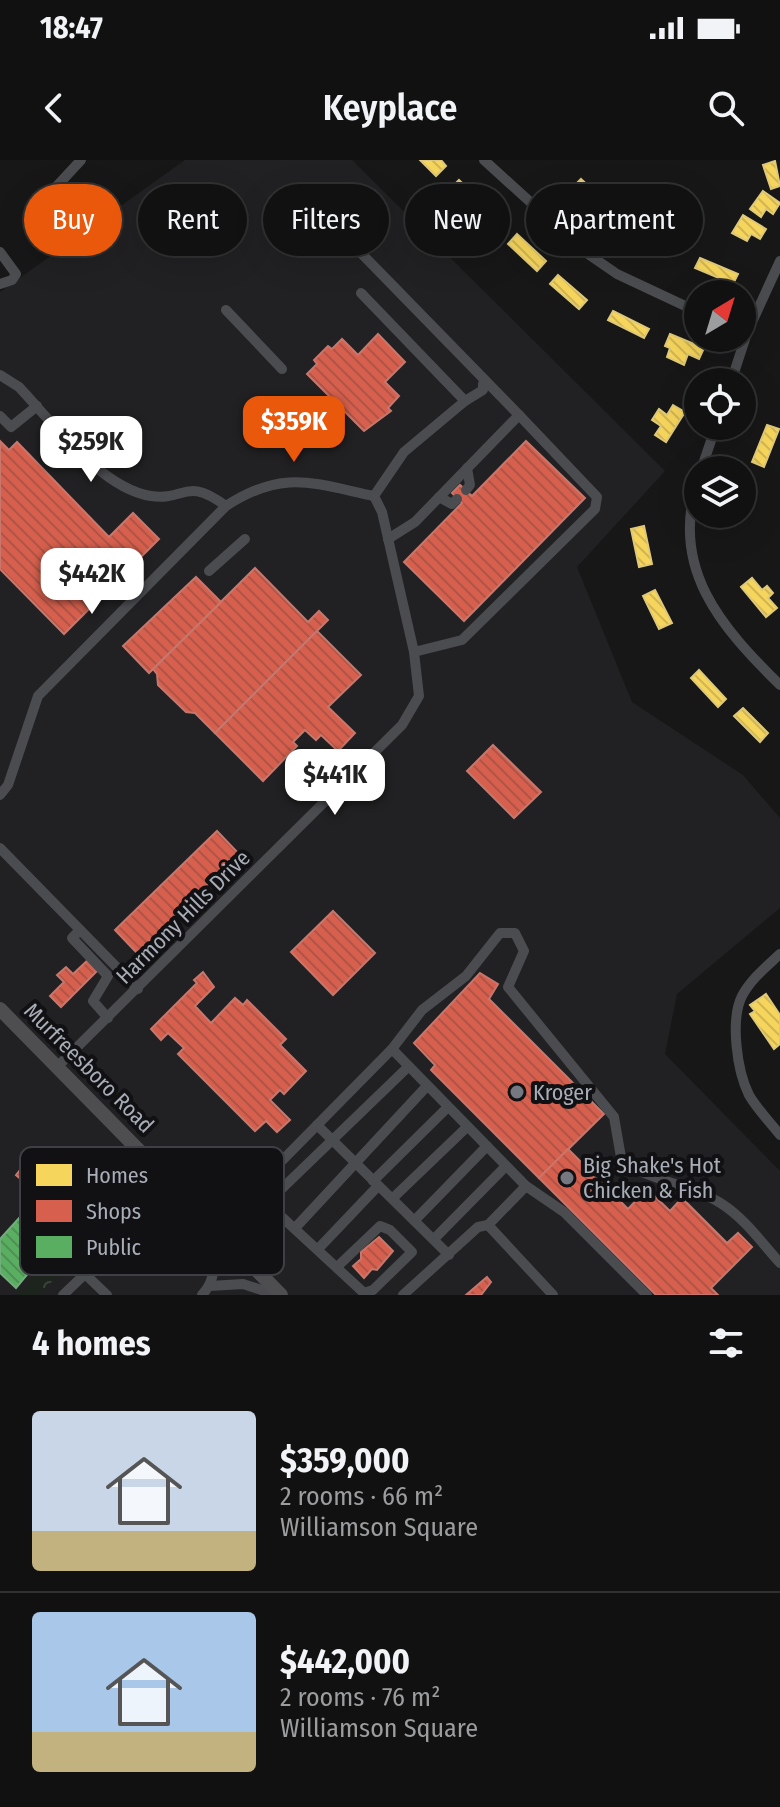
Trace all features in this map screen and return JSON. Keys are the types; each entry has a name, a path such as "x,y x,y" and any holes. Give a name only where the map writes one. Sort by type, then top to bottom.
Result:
{"highway":[{"name":"Murfreesboro Road","path":"0,1009 136,1147"},
{"name":"Murfreesboro Road","path":"261,1275 279,1295"}],"street":[{"path":"59,184 81,160"},
{"path":"484,160 585,252 617,274 684,305"},
{"path":"0,252 16,274 12,280 0,284"},
{"path":"363,256 484,383 590,485 597,497 595,509 462,640 414,652"},
{"path":"756,310 780,261"},
{"path":"361,293 467,400"},
{"path":"226,310 282,369"},
{"path":"0,375 19,387 119,486 153,497 185,490 207,492 226,506"},
{"path":"0,795 8,785 38,696 226,506 254,487 293,481 374,496 404,452 484,383"},
{"path":"0,416 11,427 37,406"},
{"path":"388,539 415,522 519,415"},
{"path":"466,490 470,485 467,468"},
{"name":"Harmony Hills Drive","path":"57,1067 402,725 419,696 414,652 388,539 374,496"},
{"path":"439,497 452,504 457,499"},
{"path":"691,528 695,569 717,616 780,685"},
{"path":"209,571 245,539"},
{"path":"0,848 138,989"},
{"path":"80,930 72,938 108,976"},
{"path":"284,1159 392,1049 422,1010 466,976 500,933 515,933 524,951 508,987 614,1117 622,1163 646,1176 720,1202 746,1224 780,1263"},
{"path":"780,954 754,978 742,996 735,1015 734,1030 749,1094 780,1135"},
{"path":"108,1018 93,1001 108,976 118,968"},
{"path":"392,1049 526,1186 564,1212 647,1295"},
{"path":"284,1186 408,1067"},
{"path":"296,1227 427,1086"},
{"path":"319,1248 448,1107"},
{"path":"317,1125 449,1255"},
{"path":"393,1198 467,1127"},
{"path":"415,1220 487,1146"},
{"path":"434,1239 506,1166"},
{"path":"403,1295 478,1227 488,1225 526,1186"},
{"path":"284,1217 364,1293 373,1290 412,1252 390,1230 380,1226 338,1266"},
{"path":"488,1225 553,1295"},
{"path":"63,1295 84,1275"},
{"path":"86,1275 107,1295"},
{"path":"202,1295 210,1286 213,1275"},
{"path":"210,1286 243,1284 279,1295"}],"shaded area":[{"path":"185,160 352,160 376,184 263,184 263,256 389,256 389,197 405,213 405,256 449,256 665,471 577,567 632,702 743,775 780,818 780,908 677,994 665,1054 780,1171 780,1295 0,1295 0,292 50,256 122,256 122,205 138,194 138,256 247,256 247,184 151,184"}],"green space":[{"path":"34,1275 59,1275 38,1295 15,1295"}],"building: Homes":[{"path":"420,160 441,160 446,166 436,176"},
{"path":"775,161 780,186 771,189 763,165"},
{"path":"763,191 780,203 773,214 766,209 761,217 750,209"},
{"path":"743,215 766,229 760,239 751,234 747,241 732,233"},
{"path":"517,234 526,242 526,256 541,256 546,261 537,271 510,246"},
{"path":"700,258 738,274 735,280 724,280 695,268"},
{"path":"558,275 587,300 579,309 550,284"},
{"path":"613,311 649,329 644,338 608,320"},
{"path":"670,334 684,340 684,352 702,352 699,359 688,354 684,365 667,357 670,348 665,346"},
{"path":"673,405 684,411 666,442 655,435 661,426 652,420 659,409 667,415"},
{"path":"767,425 779,429 764,467 756,464 754,456"},
{"path":"644,526 652,564 639,567 631,529"},
{"path":"752,578 762,590 767,586 773,593 768,598 777,608 766,617 741,587"},
{"path":"655,590 672,623 659,629 643,596"},
{"path":"699,670 726,699 718,707 691,678"},
{"path":"743,708 768,733 760,742 734,716"},
{"path":"766,994 780,1015 780,1044 774,1049 750,1014 755,1011 750,1005"}],"building: Shops":[{"path":"378,334 405,362 385,382 399,396 388,408 391,411 364,431 307,374 317,364 314,360 328,346 332,349 342,339 358,355"},
{"path":"0,441 9,450 17,442 109,537 133,513 159,539 64,634 0,569"},
{"path":"526,441 585,498 464,621 404,562 462,503 452,493 460,485 472,496"},
{"path":"255,568 308,622 319,611 328,620 215,733 195,713 186,712 158,685 153,669"},
{"path":"196,577 221,602 149,673 123,646"},
{"path":"317,631 361,675 328,707 355,733 338,751 321,735 316,740 305,730 293,742 297,746 263,781 215,733"},
{"path":"493,745 541,792 514,818 467,771"},
{"path":"217,831 239,854 137,953 115,930"},
{"path":"333,911 375,953 333,995 291,952"},
{"path":"88,960 98,970 61,1007 50,996 64,982 57,975 66,967 73,974"},
{"path":"203,972 214,987 195,1006 211,1023 235,998 243,1005 247,1000 286,1039 280,1045 306,1071 284,1094 280,1090 270,1100 290,1120 277,1132 266,1121 255,1131 178,1054 184,1048 168,1033 161,1040 151,1029 197,983 194,980"},
{"name":"Kroger","path":"480,973 498,984 489,999 604,1114 539,1178 431,1070 435,1065 414,1043"},
{"path":"568,1149 628,1209 647,1189 670,1211 682,1198 727,1243 738,1233 752,1247 711,1288 718,1295 656,1295 539,1178"},
{"path":"379,1237 393,1251 377,1270 372,1269 364,1278 353,1266 361,1259 361,1252"},
{"path":"487,1277 491,1282 481,1295 466,1295"}],"building: Public":[{"path":"20,1217 20,1275 27,1275 16,1288 0,1273 0,1239"}],"place":[{"name":"Kroger","path":"517,1092"},
{"name":"Big Shake's Hot Chicken & Fish","path":"567,1178"}]}
